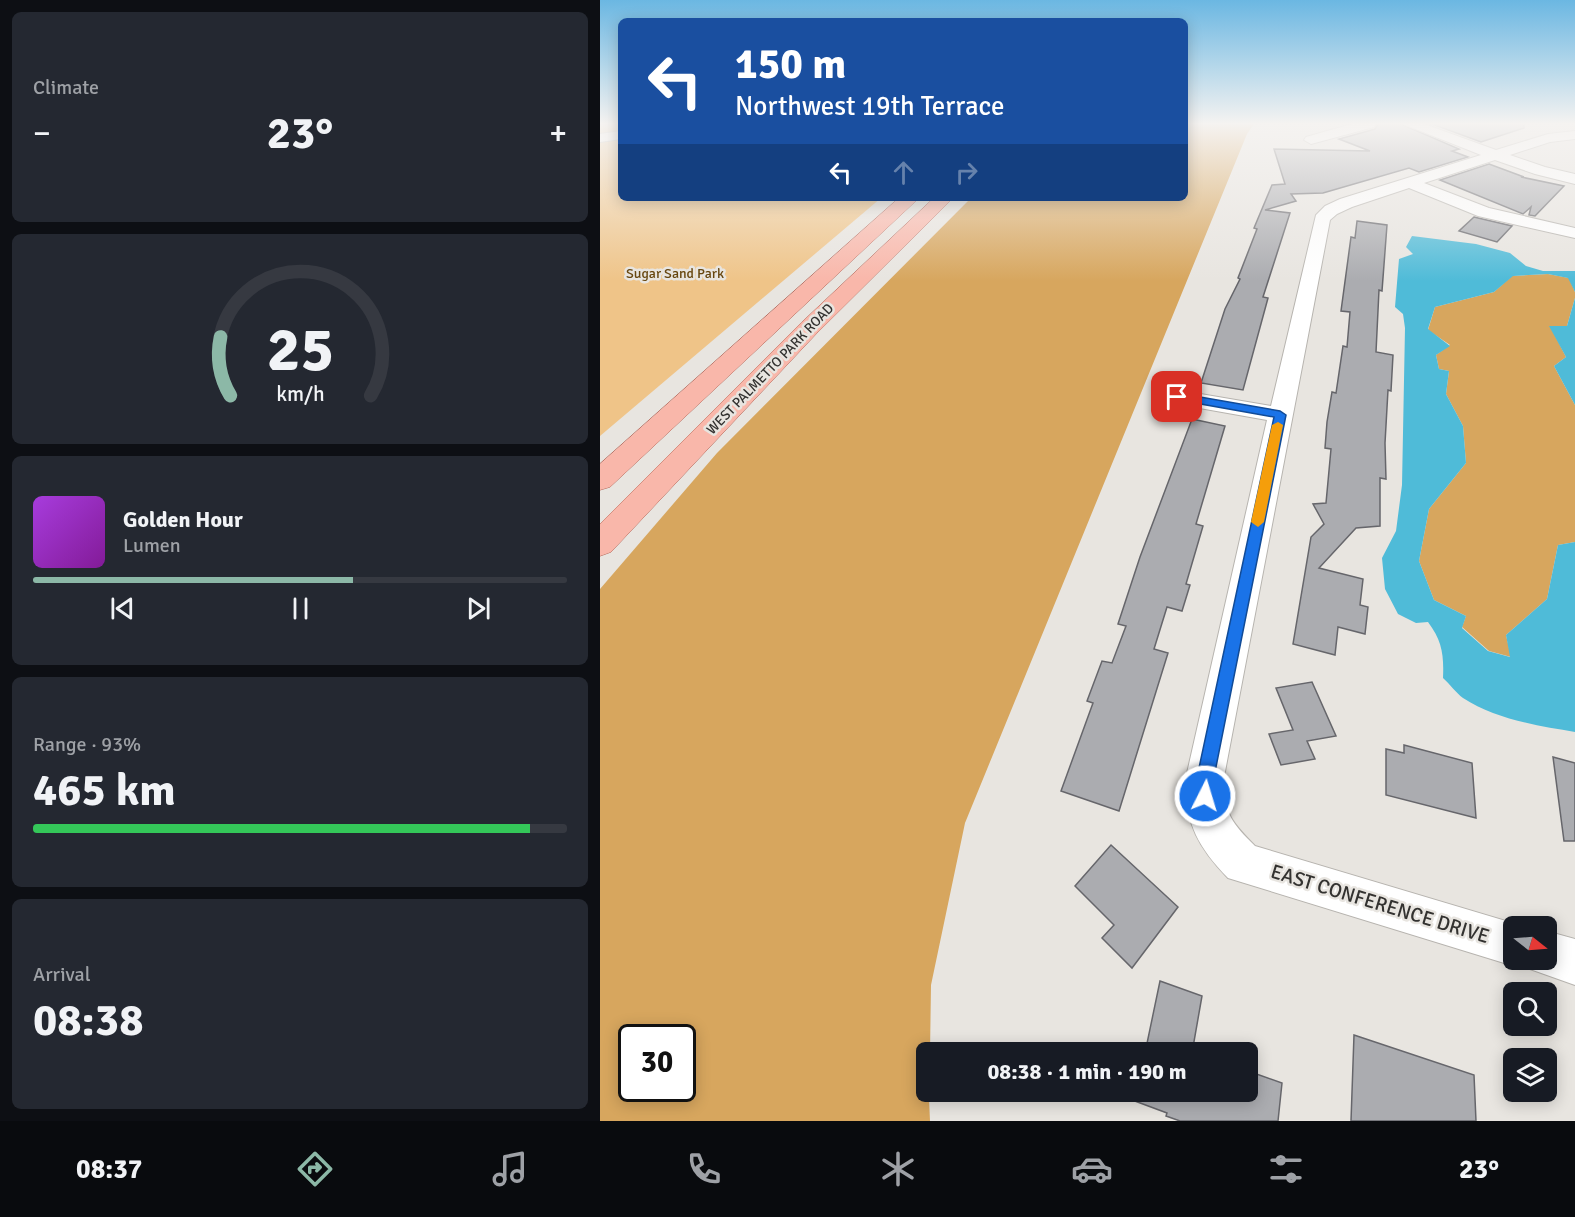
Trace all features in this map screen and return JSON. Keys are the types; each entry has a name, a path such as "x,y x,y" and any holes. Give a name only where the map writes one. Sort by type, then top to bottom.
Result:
{"main road":[{"name":"WEST PALMETTO PARK ROAD","path":"600,480 907,201"},
{"path":"924,201 940,202"},
{"name":"WEST PALMETTO PARK ROAD","path":"600,544 809,328 940,202"}],"street":[{"path":"1177,397 1280,415 1322,219 1338,206 1431,176"},
{"path":"1410,183 1484,212 1575,233"},
{"name":"EAST CONFERENCE DRIVE","path":"1280,415 1204,782 1205,811 1218,839 1247,864 1503,941"},
{"path":"1557,956 1575,962"}],"green space":[{"name":"Sugar Sand Park","path":"600,176 618,176 618,201 877,201 600,436"}],"shaded area":[{"path":"1188,176 1230,176 965,823 931,985 930,1042 916,1042 916,1102 929,1102 930,1121 600,1121 600,589 717,453 968,201 1188,201"},
{"path":"1548,274 1569,278 1575,292 1567,326 1550,326 1566,357 1554,366 1575,405 1575,542 1558,545 1547,599 1506,635 1511,657 1489,651 1462,627 1466,616 1434,600 1419,561 1429,509 1466,463 1463,426 1446,394 1449,371 1439,369 1436,355 1450,345 1428,330 1435,307 1494,292 1512,276"}],"water":[{"path":"1412,236 1476,244 1510,253 1526,266 1543,271 1575,271 1575,292 1568,278 1548,274 1513,276 1494,292 1435,307 1428,329 1450,346 1436,355 1439,369 1449,371 1446,394 1463,426 1466,463 1429,509 1419,561 1434,600 1466,616 1462,628 1488,651 1510,657 1506,635 1547,599 1558,545 1575,542 1575,732 1503,716 1463,698 1443,678 1441,648 1428,622 1416,623 1398,614 1385,589 1382,558 1396,531 1402,485 1405,328 1403,314 1395,307 1399,259 1413,254 1406,247"},
{"path":"1575,298 1575,405 1554,366 1566,357 1549,326 1567,326"}],"building":[{"path":"1283,176 1380,176 1323,193 1291,194 1296,201 1265,210 1290,213 1263,297 1268,298 1243,390 1201,383 1225,309 1240,279 1238,278 1257,229 1254,228 1272,185 1285,184"},
{"path":"1451,176 1522,176 1564,186 1535,216 1529,215 1531,207 1523,214 1440,180"},
{"path":"1474,217 1512,226 1497,242 1459,231"},
{"path":"1357,221 1387,225 1382,291 1379,290 1376,352 1393,355 1391,391 1388,390 1385,443 1386,479 1380,478 1380,526 1356,528 1319,568 1363,579 1360,605 1368,607 1365,634 1338,627 1335,655 1293,644 1311,537 1324,524 1313,504 1326,503 1331,449 1325,448 1327,422 1332,392 1336,393 1343,346 1347,347 1350,312 1341,311 1351,237 1355,238"},
{"path":"1192,419 1225,426 1196,524 1203,526 1186,584 1190,585 1182,611 1167,607 1154,649 1168,653 1119,811 1061,791 1093,703 1087,701 1102,661 1112,663 1126,626 1118,624 1140,557"},
{"path":"1312,682 1336,736 1307,741 1315,759 1281,765 1269,734 1293,730 1276,688"},
{"path":"1404,745 1472,763 1476,818 1386,795 1386,749 1404,753"},
{"path":"1553,757 1575,763 1575,841 1564,841"},
{"path":"1111,845 1178,907 1132,968 1102,938 1114,925 1075,886"},
{"path":"1160,981 1202,996 1194,1042 1147,1042"},
{"path":"1354,1035 1474,1075 1476,1121 1351,1121"},
{"path":"1258,1075 1282,1083 1278,1121 1180,1121 1166,1116 1167,1113 1137,1102 1258,1102"}],"slow traffic":[{"path":"1258,522 1278,425"}],"route":[{"path":"1177,397 1280,415 1204,782 1205,796"}]}
